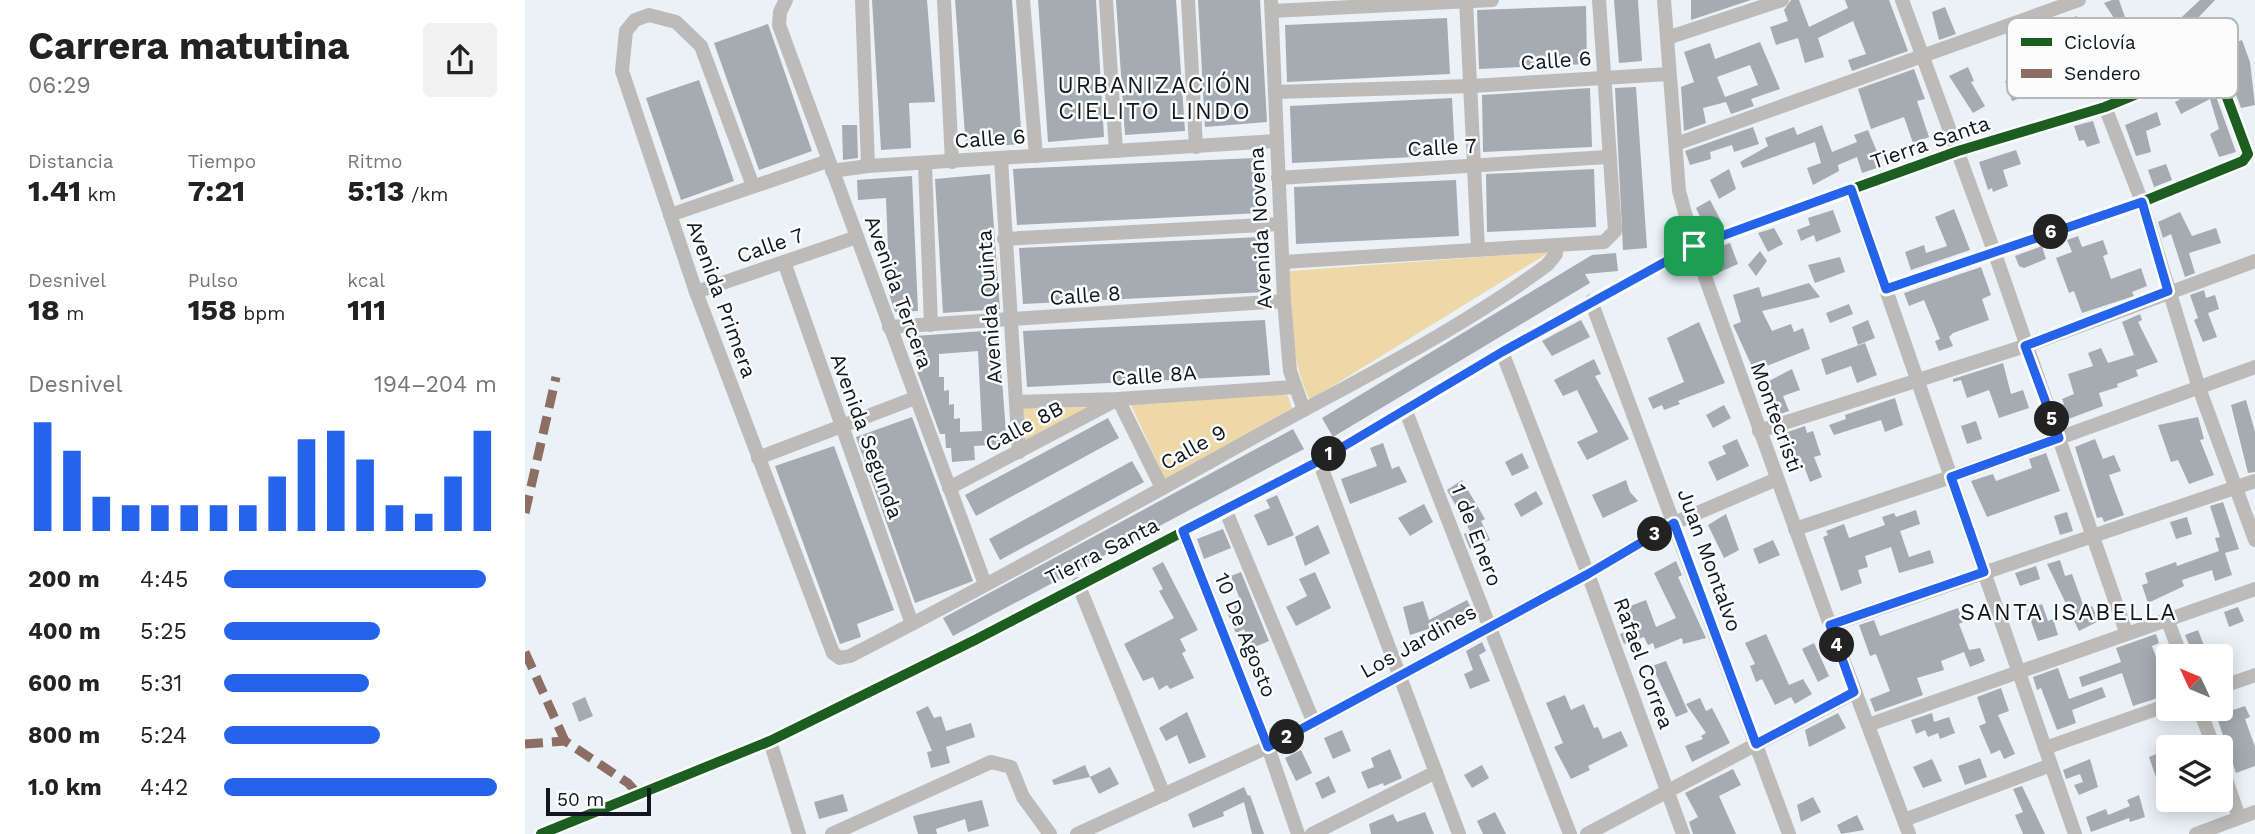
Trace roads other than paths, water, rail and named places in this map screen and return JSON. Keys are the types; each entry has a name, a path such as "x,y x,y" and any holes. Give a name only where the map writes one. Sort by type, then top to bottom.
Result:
{"street":[{"path":"862,0 868,166"},
{"path":"944,0 952,162"},
{"path":"1023,0 1036,156"},
{"path":"1106,0 1116,150"},
{"path":"1188,0 1196,147"},
{"path":"1272,6 1492,0"},
{"path":"1283,262 1604,242 1615,231 1607,157 1599,0"},
{"name":"Montecristi","path":"1664,0 1679,191 1694,246 1854,692 1909,834"},
{"path":"1667,38 1783,0"},
{"path":"1902,0 1994,251 2126,632"},
{"path":"2031,18 2079,0"},
{"path":"1466,1 1478,249"},
{"name":"Avenida Tercera","path":"783,6 779,25 985,584"},
{"name":"Avenida Novena","path":"1272,6 1284,301 1294,387 1304,410"},
{"name":"Avenida Primera","path":"753,186 701,46 676,22 649,15 635,20 626,31 622,49 622,71 696,292 833,653"},
{"path":"1676,144 2007,27"},
{"name":"Calle 6","path":"1276,92 1471,86 1669,74"},
{"name":"Tierra Santa","path":"541,834 770,741 975,640 1077,584 1319,461 1502,352 1694,246 1958,150 2128,98"},
{"name":"Tierra Santa","path":"2142,202 2247,158 2225,98"},
{"path":"2105,107 2142,202 2199,388 2238,487 2255,540"},
{"name":"Calle 6","path":"670,215 753,186 830,166 925,164 1277,141"},
{"name":"Calle 7","path":"1278,178 1607,157"},
{"name":"Avenida Quinta","path":"1001,159 1019,452"},
{"path":"925,164 931,325"},
{"path":"1851,189 2075,834"},
{"path":"1886,289 2142,202"},
{"path":"1005,239 1280,224"},
{"name":"Calle 7","path":"696,292 857,237"},
{"name":"Calle 9","path":"833,653 840,657 850,656 1304,410 1458,322 1539,271 1553,260 1556,246"},
{"path":"1759,431 2025,346 2255,261"},
{"name":"Avenida Segunda","path":"784,262 912,624"},
{"name":"Calle 8","path":"889,327 1284,301"},
{"name":"Juan Montalvo","path":"1591,301 1789,834"},
{"name":"Rafael Correa","path":"1502,352 1588,574 1683,834"},
{"path":"1795,529 1951,477 2255,367"},
{"name":"Calle 8A","path":"1017,402 1118,399 1294,387"},
{"path":"758,458 915,398"},
{"path":"1118,399 1162,488"},
{"name":"Calle 8B","path":"949,488 1118,399"},
{"name":"1 de Enero","path":"1405,409 1570,834"},
{"path":"1319,461 1459,834"},
{"name":"Los Jardines","path":"1077,834 1268,747 1588,574 1674,523 1777,479"},
{"path":"1830,625 2255,481"},
{"path":"1225,509 1314,723"},
{"name":"10 De Agosto","path":"1183,531 1268,747 1298,834"},
{"path":"1077,584 1164,795"},
{"path":"1868,725 2018,674 2126,632 2255,589"},
{"path":"2168,619 2177,644"},
{"path":"2233,683 2255,675"},
{"path":"1587,834 1854,692"},
{"path":"2045,748 2156,709"},
{"path":"770,741 799,834"},
{"path":"832,834 991,762 1011,767 1023,797 1050,834"},
{"path":"1904,820 2051,765"},
{"path":"1312,834 1436,772"},
{"path":"2233,800 2239,817"},
{"path":"2196,834 2255,812"}],"district":[{"name":"URBANIZACIÓN CIELITO LINDO","path":"1155,98"},
{"name":"SANTA ISABELLA","path":"2069,612"}]}
